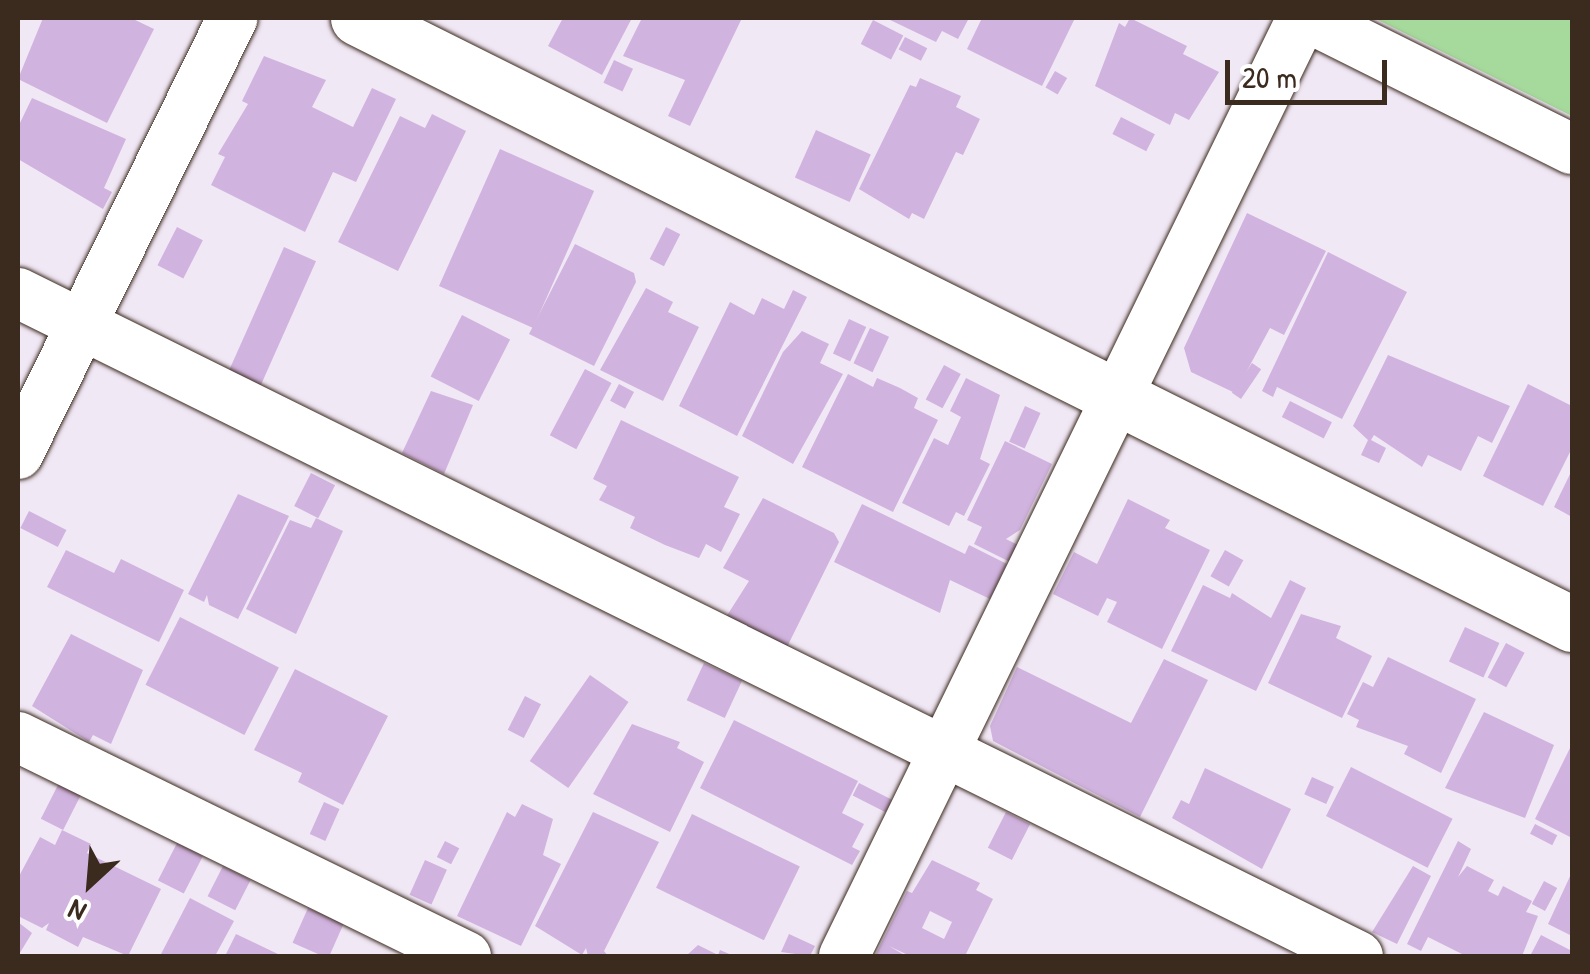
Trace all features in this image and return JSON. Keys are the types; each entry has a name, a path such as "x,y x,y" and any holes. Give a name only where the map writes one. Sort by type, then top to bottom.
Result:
{"street":[{"path":"18,454 233,18"},
{"path":"358,18 1572,624"},
{"path":"844,956 1115,397 1306,18 1572,148"},
{"path":"18,293 944,755 1358,956"},
{"path":"18,737 466,956"}],"green space":[{"path":"1374,18 1572,18 1572,116"}],"building":[{"path":"43,18 131,18 154,29 107,123 18,79"},
{"path":"563,18 632,18 602,75 548,46"},
{"path":"642,18 742,18 690,126 668,116 685,80 623,56"},
{"path":"886,18 969,18 958,39 942,31 936,42"},
{"path":"982,18 1075,18 1042,86 967,49"},
{"path":"1130,18 1187,46 1183,54 1219,72 1189,120 1175,113 1170,125 1095,86 1119,23 1125,27"},
{"path":"873,20 903,35 891,59 861,44"},
{"path":"905,37 927,48 921,61 899,49"},
{"path":"264,56 326,80 312,107 353,127 372,88 396,99 356,182 333,172 305,232 211,185 225,157 218,154 248,104 242,101"},
{"path":"614,60 633,69 622,92 603,83"},
{"path":"1055,71 1067,78 1058,94 1046,87"},
{"path":"920,78 961,96 956,107 980,119 963,155 956,152 924,219 912,213 909,219 859,189 910,85 916,87"},
{"path":"32,98 126,139 104,188 112,192 103,209 18,159 18,127"},
{"path":"432,114 466,131 398,271 338,242 400,116 425,128"},
{"path":"1121,117 1155,134 1146,151 1112,134"},
{"path":"816,130 871,154 850,202 795,178"},
{"path":"500,149 594,191 533,328 439,286"},
{"path":"1247,213 1326,251 1284,335 1270,328 1235,393 1191,372 1184,348"},
{"path":"177,227 203,240 183,278 157,265"},
{"path":"666,227 680,234 664,266 650,259"},
{"path":"575,244 634,273 636,282 594,366 529,334"},
{"path":"284,247 316,261 261,385 229,371"},
{"path":"1328,252 1407,292 1342,419 1277,387 1273,397 1262,391"},
{"path":"646,288 673,302 668,312 699,327 663,401 600,370"},
{"path":"793,290 807,297 737,436 679,406 730,302 754,315 762,298 784,309"},
{"path":"462,315 510,340 479,401 431,376"},
{"path":"849,319 866,327 850,361 833,353"},
{"path":"870,328 889,337 873,372 854,363"},
{"path":"802,331 829,344 820,363 843,374 793,464 742,436 783,352"},
{"path":"1388,355 1510,406 1492,443 1478,436 1461,471 1428,455 1422,467 1374,435 1371,440 1386,448 1379,463 1361,455 1368,440 1353,426"},
{"path":"1252,363 1261,369 1241,399 1232,393"},
{"path":"944,365 961,374 942,408 926,399"},
{"path":"585,369 611,383 576,449 550,435"},
{"path":"848,374 873,387 877,378 900,388 918,398 914,408 938,420 893,512 802,467"},
{"path":"966,378 1000,395 980,459 990,464 964,516 956,512 949,526 902,503 934,438 948,445 961,417 950,411"},
{"path":"619,384 634,392 625,409 610,401"},
{"path":"1528,384 1572,406 1572,448 1543,506 1483,476"},
{"path":"431,391 473,405 444,474 402,453"},
{"path":"1290,401 1332,422 1324,438 1282,417"},
{"path":"1025,406 1041,413 1025,449 1009,442"},
{"path":"621,420 739,477 724,507 740,514 721,552 706,544 699,558 665,545 630,528 635,517 599,500 607,486 593,479"},
{"path":"1005,441 1052,464 1020,530 1006,539 1018,545 1010,562 974,544 982,527 967,520"},
{"path":"1572,470 1572,517 1554,507"},
{"path":"311,473 335,485 318,518 294,506"},
{"path":"238,494 289,516 238,619 209,605 207,595 204,602 188,594"},
{"path":"763,498 834,533 839,542 787,647 726,617 749,581 723,568"},
{"path":"1128,499 1170,520 1165,528 1210,550 1162,649 1107,622 1117,602 1107,598 1098,616 1053,594 1074,552 1097,564"},
{"path":"862,504 965,554 969,545 1007,564 990,599 950,580 940,613 834,562"},
{"path":"29,511 66,530 58,547 20,528"},
{"path":"316,518 343,531 296,634 246,609 290,520 311,528"},
{"path":"66,550 114,573 121,559 184,590 159,642 47,587"},
{"path":"1225,550 1243,560 1229,586 1210,576"},
{"path":"1290,580 1306,588 1256,691 1171,651 1203,585 1230,598 1232,593 1271,618"},
{"path":"1301,614 1341,626 1336,638 1372,656 1342,718 1268,683"},
{"path":"180,617 279,667 244,735 145,685"},
{"path":"1465,627 1499,643 1483,677 1449,661"},
{"path":"71,634 143,670 111,744 93,735 89,742 32,706"},
{"path":"1506,643 1525,653 1506,687 1488,677"},
{"path":"1388,657 1476,699 1441,773 1404,754 1408,746 1356,727 1359,720 1347,714 1363,682 1373,687"},
{"path":"1164,659 1208,680 1140,817 993,741 990,726 1017,667 1131,723"},
{"path":"704,663 742,681 725,718 687,700"},
{"path":"295,669 388,716 343,805 298,782 302,773 254,750"},
{"path":"590,675 629,702 568,788 530,761"},
{"path":"525,696 541,704 524,738 508,730"},
{"path":"1484,712 1554,745 1525,818 1445,788"},
{"path":"734,720 858,781 842,813 864,824 852,847 860,851 852,865 700,788"},
{"path":"632,724 680,742 677,748 704,762 670,832 593,794"},
{"path":"1572,749 1572,838 1535,819"},
{"path":"1351,767 1453,819 1428,868 1326,816"},
{"path":"1205,768 1291,809 1262,869 1172,818 1181,800 1189,804"},
{"path":"1312,777 1334,787 1326,804 1304,794"},
{"path":"59,783 81,794 63,830 41,819"},
{"path":"859,783 892,800 886,812 853,795"},
{"path":"324,802 340,809 325,841 310,834"},
{"path":"522,804 553,819 543,855 561,864 521,946 457,916 507,812 515,817"},
{"path":"593,812 659,842 604,951 608,956 588,956 586,948 582,955 535,926"},
{"path":"1006,812 1030,824 1012,860 988,848"},
{"path":"692,814 800,867 764,940 656,888"},
{"path":"1535,824 1557,835 1552,845 1530,834"},
{"path":"62,830 91,844 87,853 161,889 128,956 83,937 78,947 46,930 49,923 42,928 18,916 18,878 40,837 55,845"},
{"path":"445,841 459,848 451,864 437,857"},
{"path":"1458,841 1471,849 1458,877 1467,866 1494,880 1488,891 1498,896 1503,886 1532,901 1526,912 1538,916 1522,956 1466,956 1428,937 1421,951 1407,944"},
{"path":"177,843 203,856 184,894 158,880"},
{"path":"425,860 447,870 431,904 410,895"},
{"path":"932,860 980,883 976,890 993,899 965,956 910,956 889,946 906,956 875,956 907,891 912,893","holes":["930,911 952,922 944,939 922,928"]},
{"path":"223,866 251,880 235,910 208,896"},
{"path":"1413,866 1431,876 1397,944 1372,932"},
{"path":"1572,872 1572,936 1548,924"},
{"path":"1544,881 1557,888 1545,911 1532,904"},
{"path":"190,898 234,921 215,956 160,956"},
{"path":"308,908 344,924 329,956 293,943"},
{"path":"18,922 32,933 18,956"},
{"path":"236,934 282,956 225,956"},
{"path":"789,934 815,946 810,956 781,952"},
{"path":"1541,935 1572,951 1572,956 1530,956"},
{"path":"698,945 718,955 720,950 734,956 686,956"}]}
